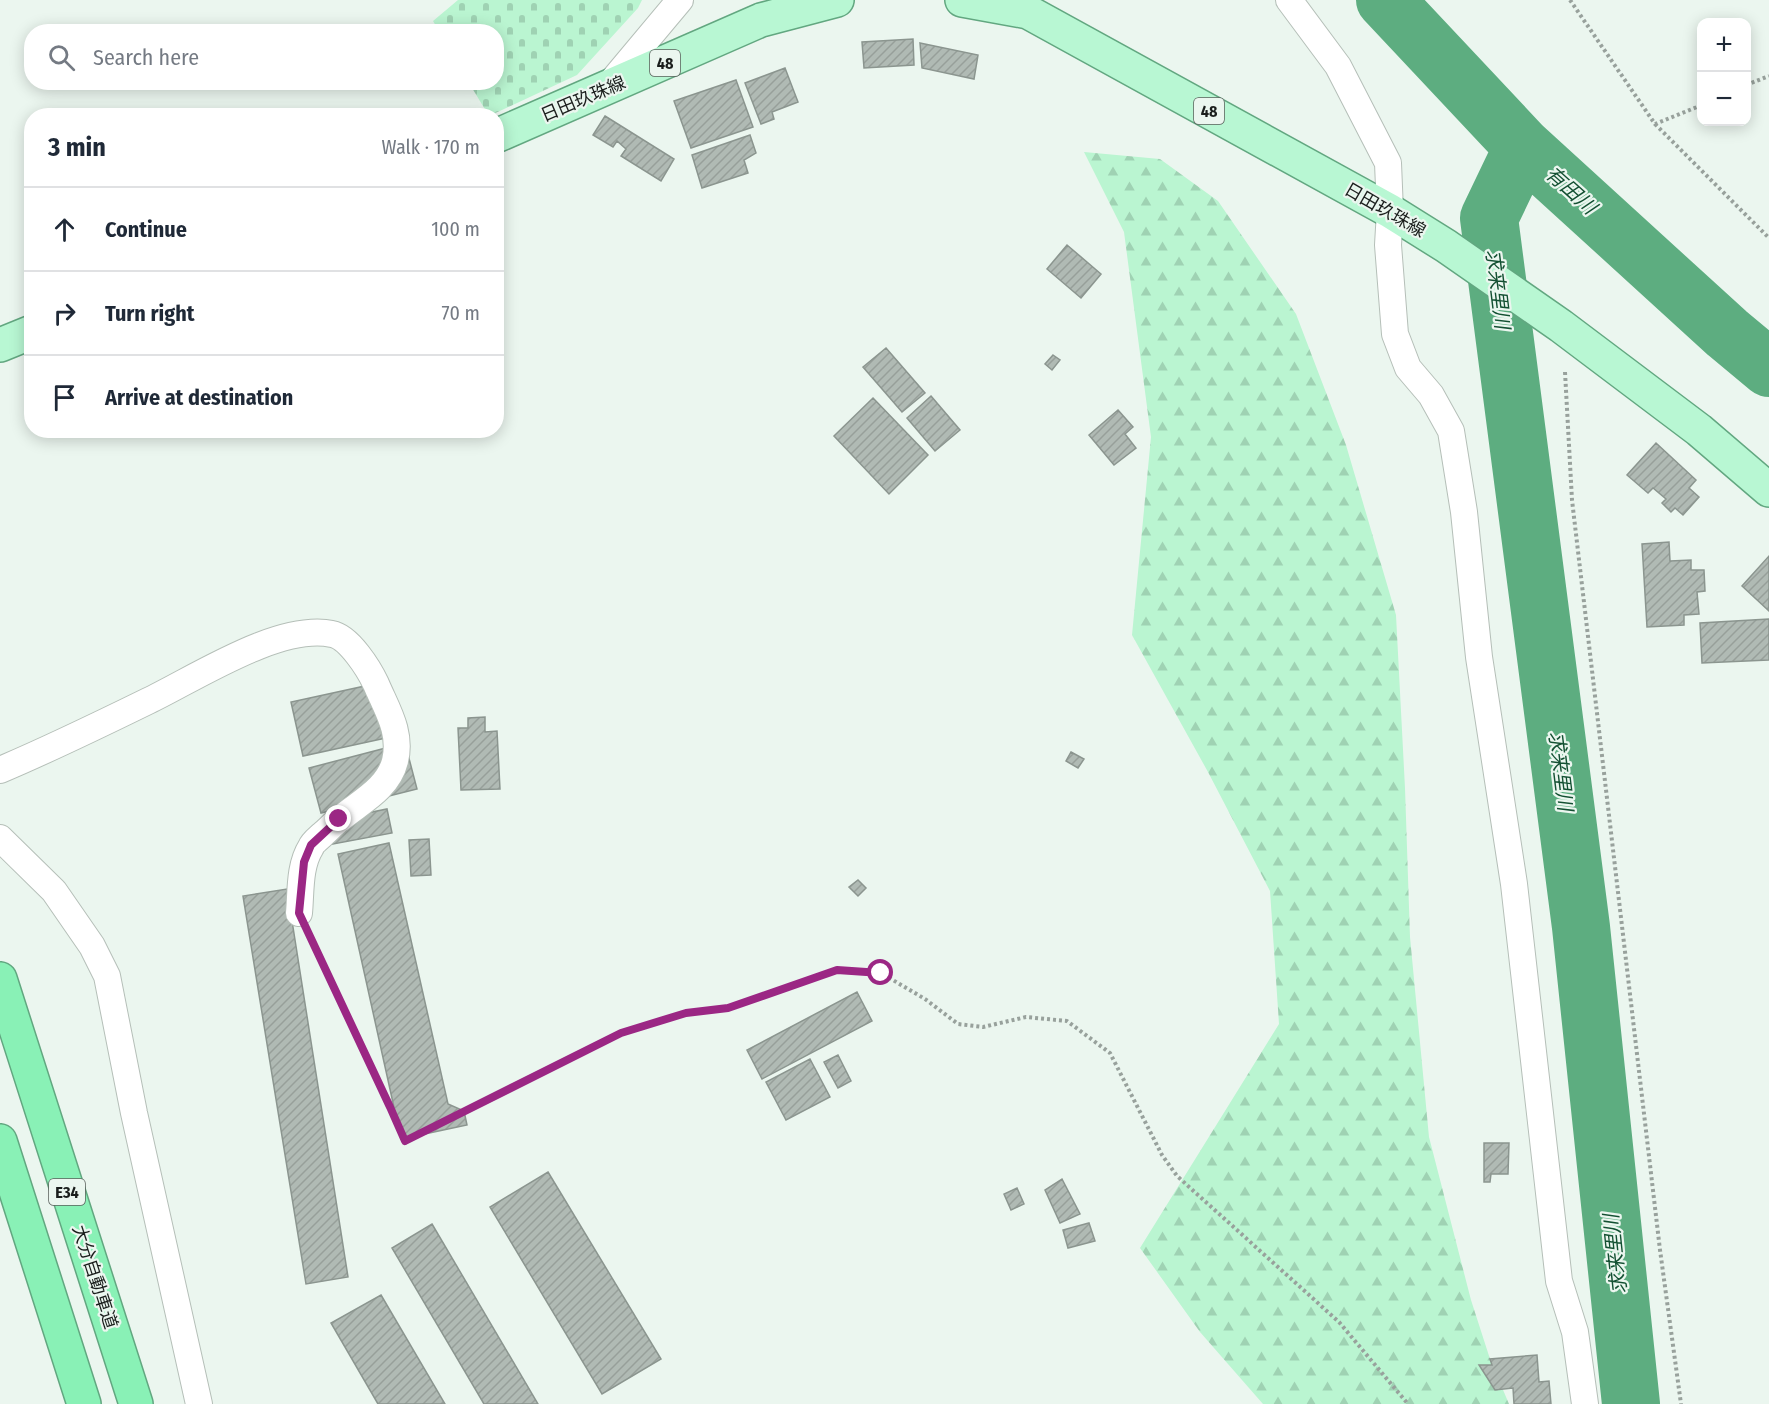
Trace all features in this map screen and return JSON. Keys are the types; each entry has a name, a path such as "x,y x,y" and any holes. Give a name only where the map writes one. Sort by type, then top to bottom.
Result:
{"highway":[{"name":"大分自動車道","path":"0,979 136,1404"},
{"path":"0,1141 84,1404"}],"main road":[{"name":"日田玖珠線","path":"504,133 761,20 837,0"},
{"name":"日田玖珠線","path":"962,0 1028,12 1390,211 1446,246 1561,326 1699,430 1769,490"},
{"path":"0,345 24,335"}],"street":[{"path":"606,89 680,0"},
{"path":"1289,0 1338,66 1388,163 1390,211 1388,245 1395,334 1408,368 1431,395 1451,430 1464,512 1479,657 1514,884 1559,1281 1575,1332 1585,1404"},
{"path":"0,770 140,705 250,650 290,636 316,632 336,634 354,650 372,676 396,731 395,760 389,775 374,794 339,819 311,845 304,862 299,913"},
{"path":"0,838 54,891 92,946 107,976 134,1113 199,1404"}],"path":[{"path":"1570,0 1655,124 1769,238"},
{"path":"1751,83 1769,76"},
{"path":"1655,124 1697,107"},
{"path":"1565,371 1572,500 1658,1238 1681,1404"},
{"path":"299,913 405,1141 621,1033 686,1013 728,1008 837,970 881,973 924,999 958,1024 983,1027 1026,1017 1067,1021 1110,1053 1162,1155 1177,1176 1339,1323 1408,1404"}],"green space":[{"path":"458,0 642,0 638,8 577,75 504,109 484,108 473,90 504,90 504,24 435,24 433,21"},
{"path":"1084,152 1160,159 1218,201 1296,314 1346,445 1396,615 1410,937 1429,1137 1471,1300 1490,1359 1509,1404 1263,1404 1200,1332 1140,1248 1279,1024 1270,891 1208,772 1132,635 1151,437 1124,232"}],"building":[{"path":"913,39 914,65 864,68 862,42"},
{"path":"920,43 978,55 974,79 922,68"},
{"path":"785,68 798,102 772,112 774,119 761,124 745,83"},
{"path":"736,80 753,127 691,148 674,101"},
{"path":"605,116 674,159 661,181 621,156 626,149 617,141 613,147 593,135"},
{"path":"750,135 756,153 744,160 748,173 702,188 692,155"},
{"path":"1067,245 1101,274 1081,298 1047,269"},
{"path":"886,348 925,393 902,412 863,367"},
{"path":"1053,355 1060,360 1052,370 1045,364"},
{"path":"931,396 960,430 935,451 907,418"},
{"path":"873,398 928,455 889,494 834,436"},
{"path":"1118,410 1133,427 1125,434 1136,448 1114,465 1089,435"},
{"path":"1656,443 1696,480 1689,488 1699,497 1683,515 1675,508 1671,512 1662,503 1666,499 1653,488 1648,493 1627,475"},
{"path":"1669,542 1670,561 1691,560 1691,570 1704,570 1705,591 1697,592 1699,614 1684,615 1684,625 1647,627 1642,544"},
{"path":"1769,556 1769,611 1742,586"},
{"path":"1769,619 1769,660 1702,663 1700,623"},
{"path":"388,681 400,735 303,756 291,702"},
{"path":"485,717 485,732 497,731 500,789 461,790 458,728 468,728 468,718"},
{"path":"405,743 417,789 321,813 309,768"},
{"path":"1071,752 1084,759 1078,768 1066,761"},
{"path":"387,809 392,833 328,845 323,822"},
{"path":"429,839 431,875 411,876 409,840"},
{"path":"389,843 448,1104 464,1111 467,1125 401,1139 338,854"},
{"path":"858,880 866,888 858,896 849,887"},
{"path":"287,889 348,1277 306,1284 243,896"},
{"path":"857,992 872,1021 762,1079 747,1050"},
{"path":"838,1055 851,1081 838,1088 824,1062"},
{"path":"810,1059 830,1097 786,1120 766,1082"},
{"path":"1484,1143 1509,1143 1508,1174 1491,1174 1490,1182 1484,1182"},
{"path":"548,1172 661,1359 602,1394 490,1207"},
{"path":"1062,1179 1080,1214 1060,1223 1045,1190"},
{"path":"1017,1188 1024,1204 1011,1210 1004,1194"},
{"path":"1089,1223 1095,1241 1068,1248 1063,1230"},
{"path":"432,1224 538,1404 484,1404 392,1248"},
{"path":"381,1295 445,1404 378,1404 331,1323"},
{"path":"1537,1355 1539,1382 1549,1381 1551,1404 1514,1404 1513,1388 1495,1390 1479,1365 1492,1365 1490,1359"}],"waterway":[{"name":"有田川","path":"1385,0 1523,147 1727,333 1769,368"},
{"name":"求来里川","path":"1523,147 1489,218 1581,927 1631,1404"}],"route":[{"path":"339,819 311,845 304,862 299,913 405,1141 621,1033 686,1013 728,1008 837,970 881,973"}]}
